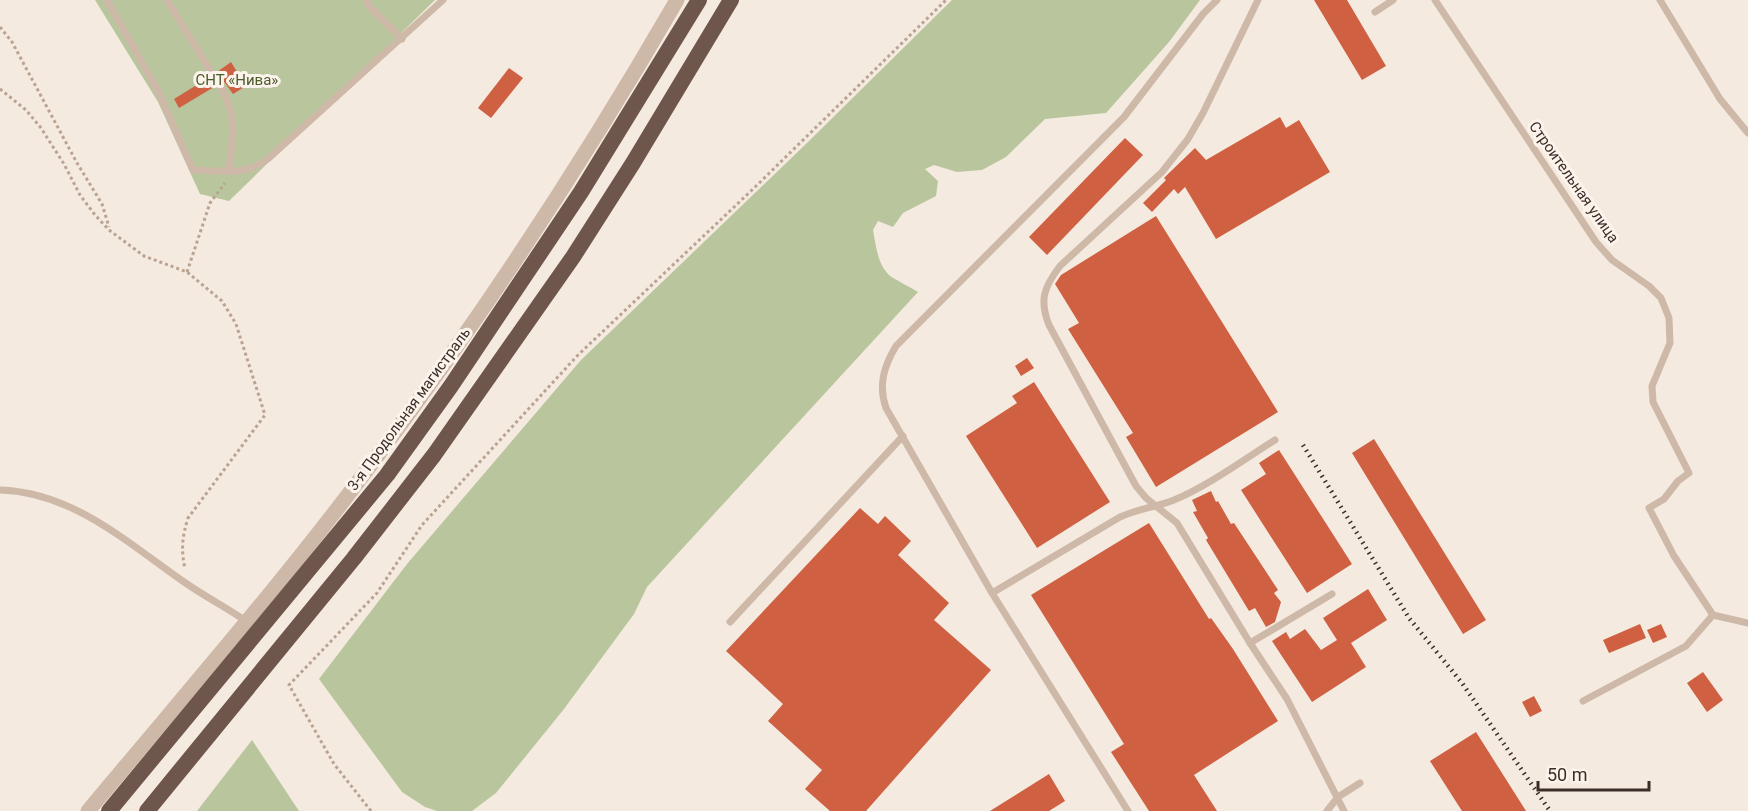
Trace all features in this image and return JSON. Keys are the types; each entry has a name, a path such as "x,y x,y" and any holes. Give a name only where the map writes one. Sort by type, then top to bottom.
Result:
{"highway":[{"name":"3-я Продольная магистраль","path":"110,811 387,475 451,386 581,192 699,0"},
{"path":"147,811 354,558 447,437 573,257 633,163 731,0"}],"street":[{"path":"88,811 247,621 380,452 514,264 618,102 677,0"}],"lane":[{"path":"107,0 159,93 193,170 229,171 247,171 256,168 269,158 443,0"},
{"path":"167,0 225,95 232,116 229,171"},
{"path":"366,0 369,6 402,39"},
{"path":"1128,811 992,593 882,396 882,379 896,346 1124,117 1216,0"},
{"path":"1258,0 1188,139 1162,172 1060,266 1048,282 1043,299 1044,313 1136,486 1146,498 1177,523 1287,699 1344,811"},
{"path":"1375,12 1393,0"},
{"name":"Строительная улица","path":"1435,0 1596,242 1612,260 1649,286 1661,298 1669,318 1670,343 1652,386 1653,402 1689,473 1678,481 1664,499 1649,508 1674,556 1713,615"},
{"path":"1660,0 1720,99 1748,133"},
{"path":"730,622 903,436"},
{"path":"992,593 1120,517 1173,500 1192,491 1275,440"},
{"path":"0,490 53,500 96,520 189,586 247,621"},
{"path":"1250,643 1332,594"},
{"path":"1582,701 1686,646 1713,615 1748,623"},
{"path":"1328,811 1338,797 1359,783"}],"path":[{"path":"371,811 334,764 289,685 377,593 422,525 578,355 752,190 946,0"},
{"path":"0,27 12,42 76,163 102,204 110,230"},
{"path":"0,89 26,110 41,128 80,195 110,230 144,256 188,272 229,309 236,324 265,416 188,518 182,535 181,550 189,586"},
{"path":"188,272 210,203 227,178 229,171"}],"green space":[{"name":"СНТ «Нива»","path":"95,0 435,0 229,201 200,194 158,102"},
{"path":"952,0 1200,0 1169,42 1106,113 1045,119 1006,157 982,170 957,172 934,165 925,169 938,181 936,196 903,213 893,227 878,221 873,230 878,254 885,270 891,277 918,292 647,587 634,614 564,709 496,793 472,811 437,811 425,807 402,792 319,679 407,564 581,360"},
{"path":"252,740 299,811 197,811"}],"building":[{"path":"1314,0 1347,0 1386,66 1362,80"},
{"path":"231,62 246,86 233,94 217,72"},
{"path":"509,68 523,78 491,118 478,108"},
{"path":"208,78 214,87 179,108 174,99"},
{"path":"1280,117 1286,128 1299,120 1330,172 1216,239 1185,187 1178,194 1174,189 1152,212 1143,203 1166,180 1164,178 1195,148 1206,160"},
{"path":"1125,138 1143,155 1047,255 1029,237"},
{"path":"1156,216 1278,412 1156,487 1126,437 1133,433 1068,329 1079,323 1055,284 1061,275"},
{"path":"1027,358 1034,368 1021,376 1015,366"},
{"path":"1034,382 1110,502 1037,548 966,436 1017,403 1012,396"},
{"path":"1374,439 1486,620 1463,634 1352,453"},
{"path":"1279,450 1352,564 1307,593 1241,490 1266,474 1259,463"},
{"path":"1211,491 1216,502 1218,501 1231,524 1234,523 1278,590 1274,593 1281,602 1275,622 1266,627 1255,608 1249,611 1206,540 1208,538 1193,512 1197,511 1192,500"},
{"path":"860,508 878,524 885,516 911,541 898,555 949,603 934,620 991,670 866,811 830,811 805,789 822,770 768,721 783,704 726,651"},
{"path":"1149,523 1209,619 1211,618 1233,649 1278,721 1194,775 1217,811 1149,811 1111,752 1124,744 1031,595"},
{"path":"1368,589 1387,620 1351,643 1366,667 1312,702 1272,641 1286,632 1290,639 1305,629 1321,650 1337,640 1323,618"},
{"path":"1640,624 1646,638 1609,653 1603,640"},
{"path":"1661,624 1667,637 1653,643 1647,630"},
{"path":"1703,672 1723,700 1707,712 1687,683"},
{"path":"1534,696 1542,711 1530,717 1522,702"},
{"path":"1476,732 1526,811 1462,811 1430,761"},
{"path":"1049,774 1065,801 1049,811 990,811"}],"railway":[{"path":"1303,445 1409,618 1462,683 1550,811"}]}
